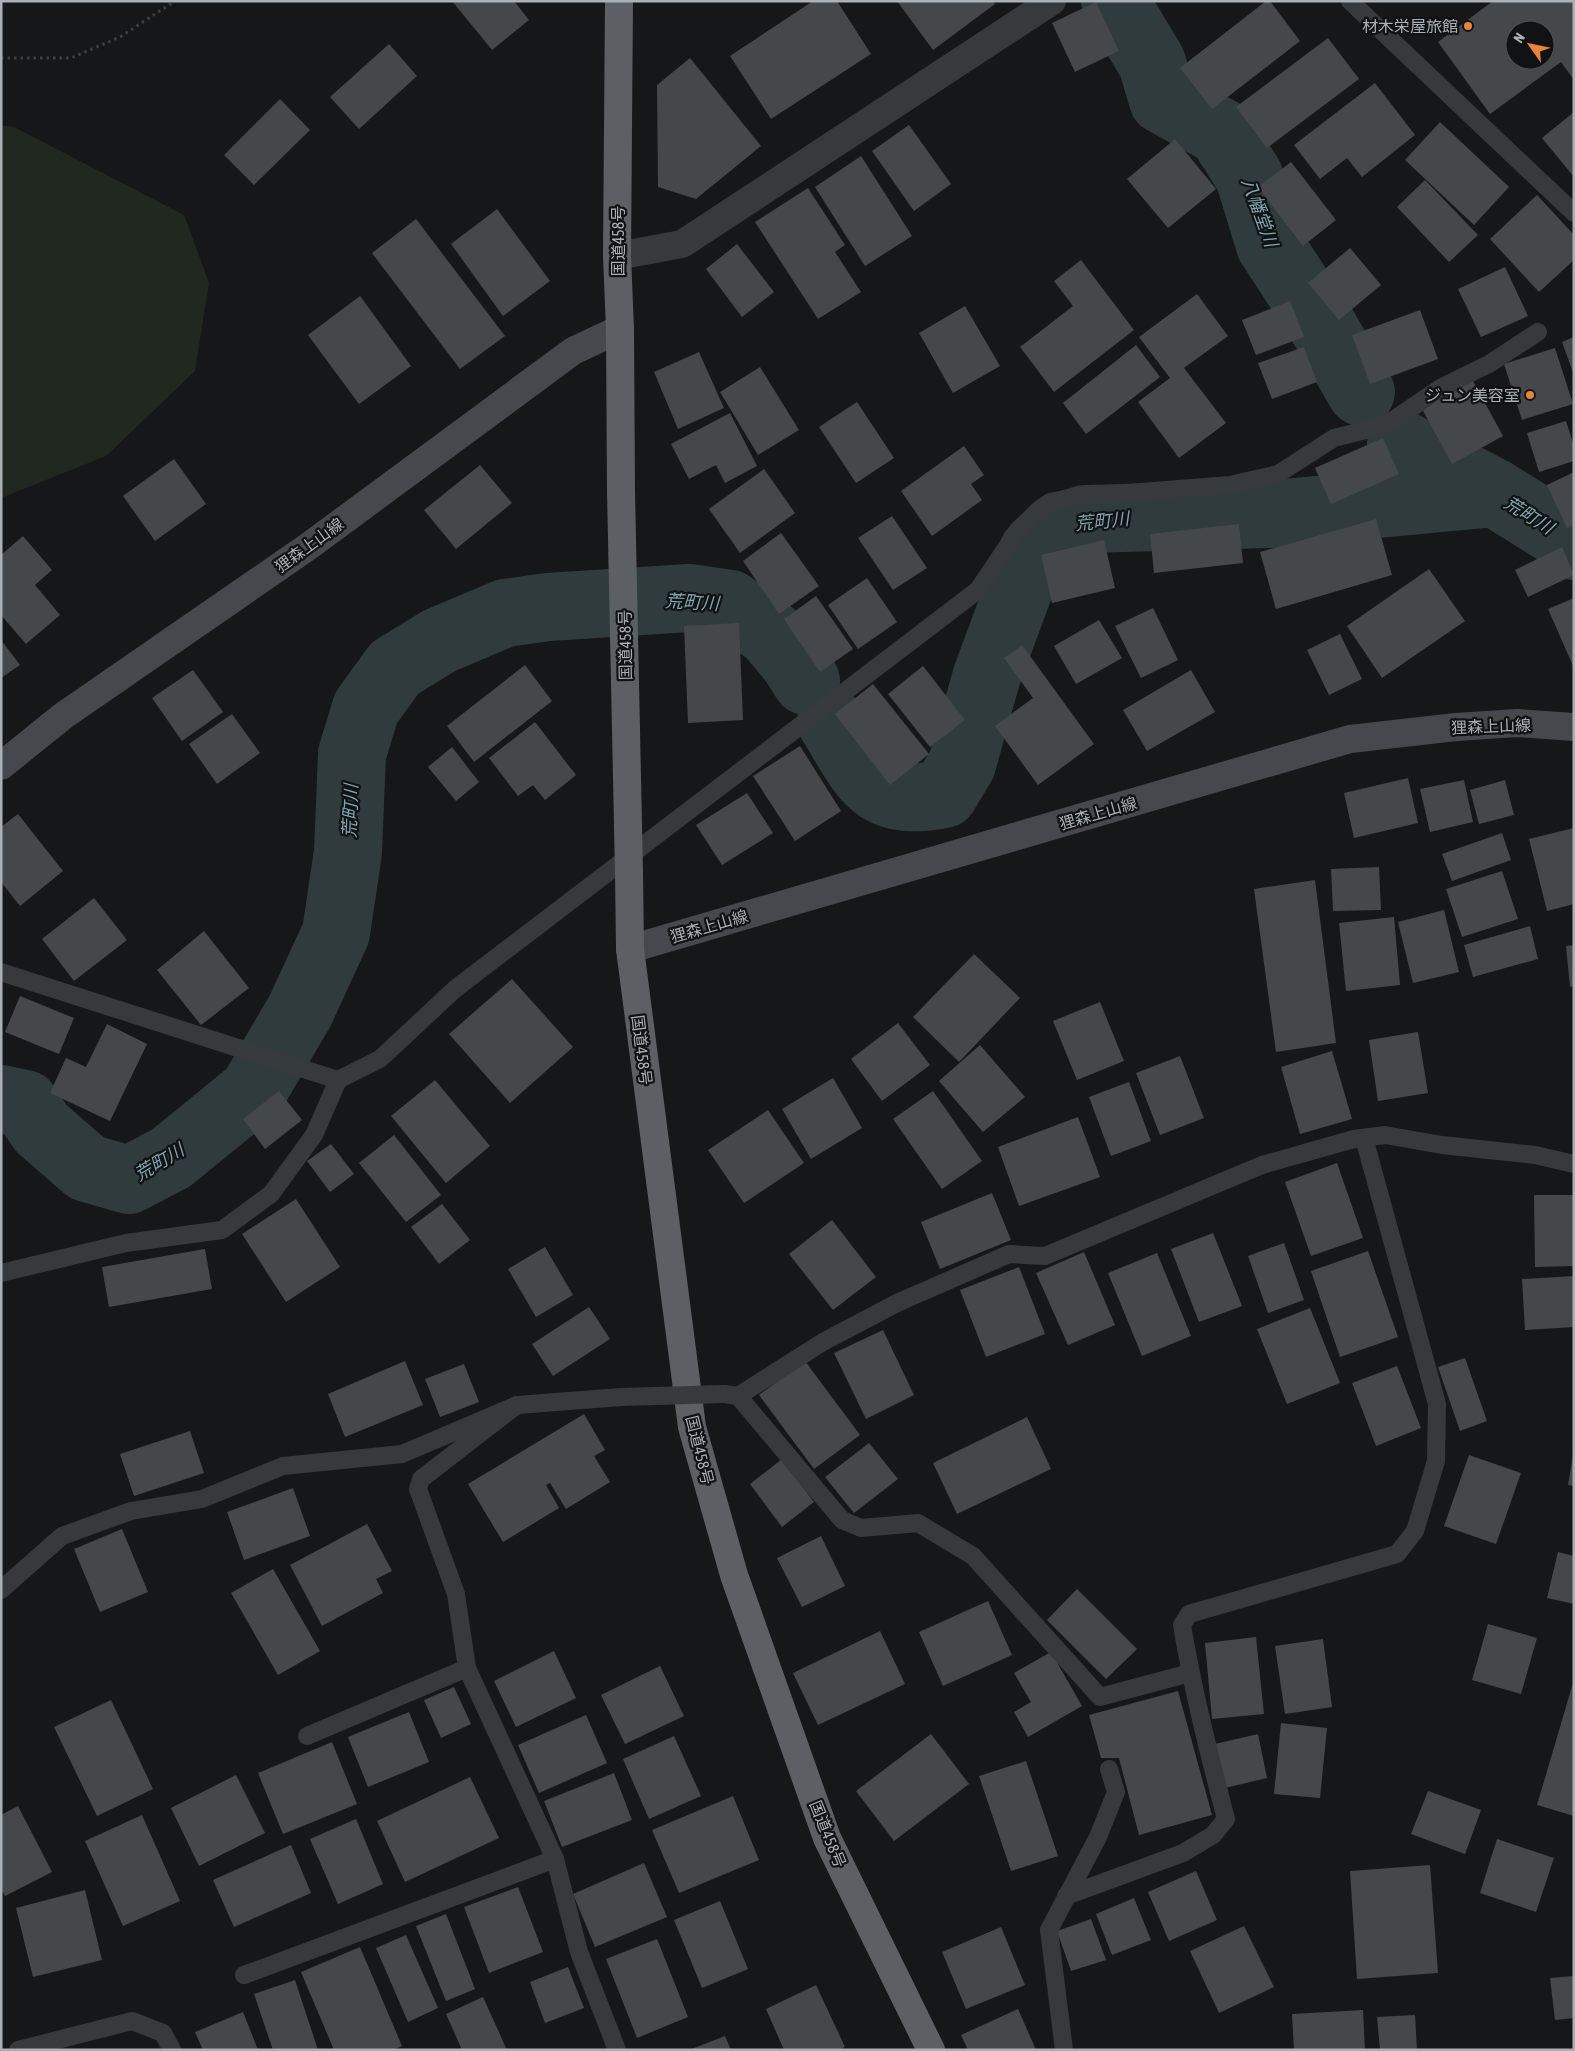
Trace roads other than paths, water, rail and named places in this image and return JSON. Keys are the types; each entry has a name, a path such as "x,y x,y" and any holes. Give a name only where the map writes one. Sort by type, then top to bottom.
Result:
{"highway":[{"name":"国道458号","path":"619,1 617,256 620,329 630,949 692,1427 734,1575 827,1838 931,2050"}],"main road":[{"name":"狸森上山線","path":"1,766 63,716 309,546 573,352 620,329"},
{"name":"狸森上山線","path":"630,949 1350,739 1456,727 1517,723 1574,727"}],"street":[{"path":"617,256 682,244 1052,1"}],"lane":[{"path":"1350,1 1574,213"},
{"path":"1,1273 126,1243 222,1230 271,1194 314,1134 338,1080 380,1059 455,989 978,590 1019,529 1050,502 1090,494 1116,494 1230,485 1278,474 1334,438 1386,425 1442,387 1488,364 1538,332"},
{"path":"1,972 311,1073 338,1080"},
{"path":"1,1590 62,1536 131,1511 202,1499 283,1466 402,1454 517,1405 621,1397 731,1395 823,1342 889,1308 1009,1254 1045,1256 1262,1165 1364,1138 1385,1135 1442,1146 1535,1155 1574,1164"},
{"path":"1066,1896 1183,1853 1213,1835 1226,1818 1202,1731 1190,1673 1182,1625 1189,1614 1397,1554 1415,1531 1436,1462 1437,1404 1364,1138"},
{"path":"731,1395 842,1520 861,1528 918,1523 973,1556 1100,1697 1190,1673"},
{"path":"517,1405 421,1479 418,1489 456,1594 468,1668 555,1859 580,1952 617,2050"},
{"path":"307,1736 468,1668"},
{"path":"1064,2050 1049,1930 1098,1837 1116,1792 1108,1769"},
{"path":"244,1975 555,1859"},
{"path":"18,2050 132,2021 163,2033 172,2050"}],"waterway":[{"name":"八幡堂川","path":"1115,1 1152,63 1163,100 1221,132 1249,176 1270,245 1321,323 1361,392"},
{"name":"荒町川","path":"1401,444 1495,493 1556,531 1574,546"},
{"name":"荒町川","path":"831,722 862,772 873,784 885,792 900,796 920,797 944,794 962,764 987,675 1033,551 1056,528 1085,519 1273,514 1495,493"},
{"name":"荒町川","path":"1,1099 25,1104 41,1128 87,1168 129,1180 171,1158 253,1091 300,1011 336,933 348,852 352,754 366,708 395,668 439,641 505,613 548,607 689,598 730,604 770,633 794,662 806,681"}],"place":[{"name":"材木栄屋旅館","path":"1468,26"},
{"name":"ジュン美容室","path":"1530,395"}]}
